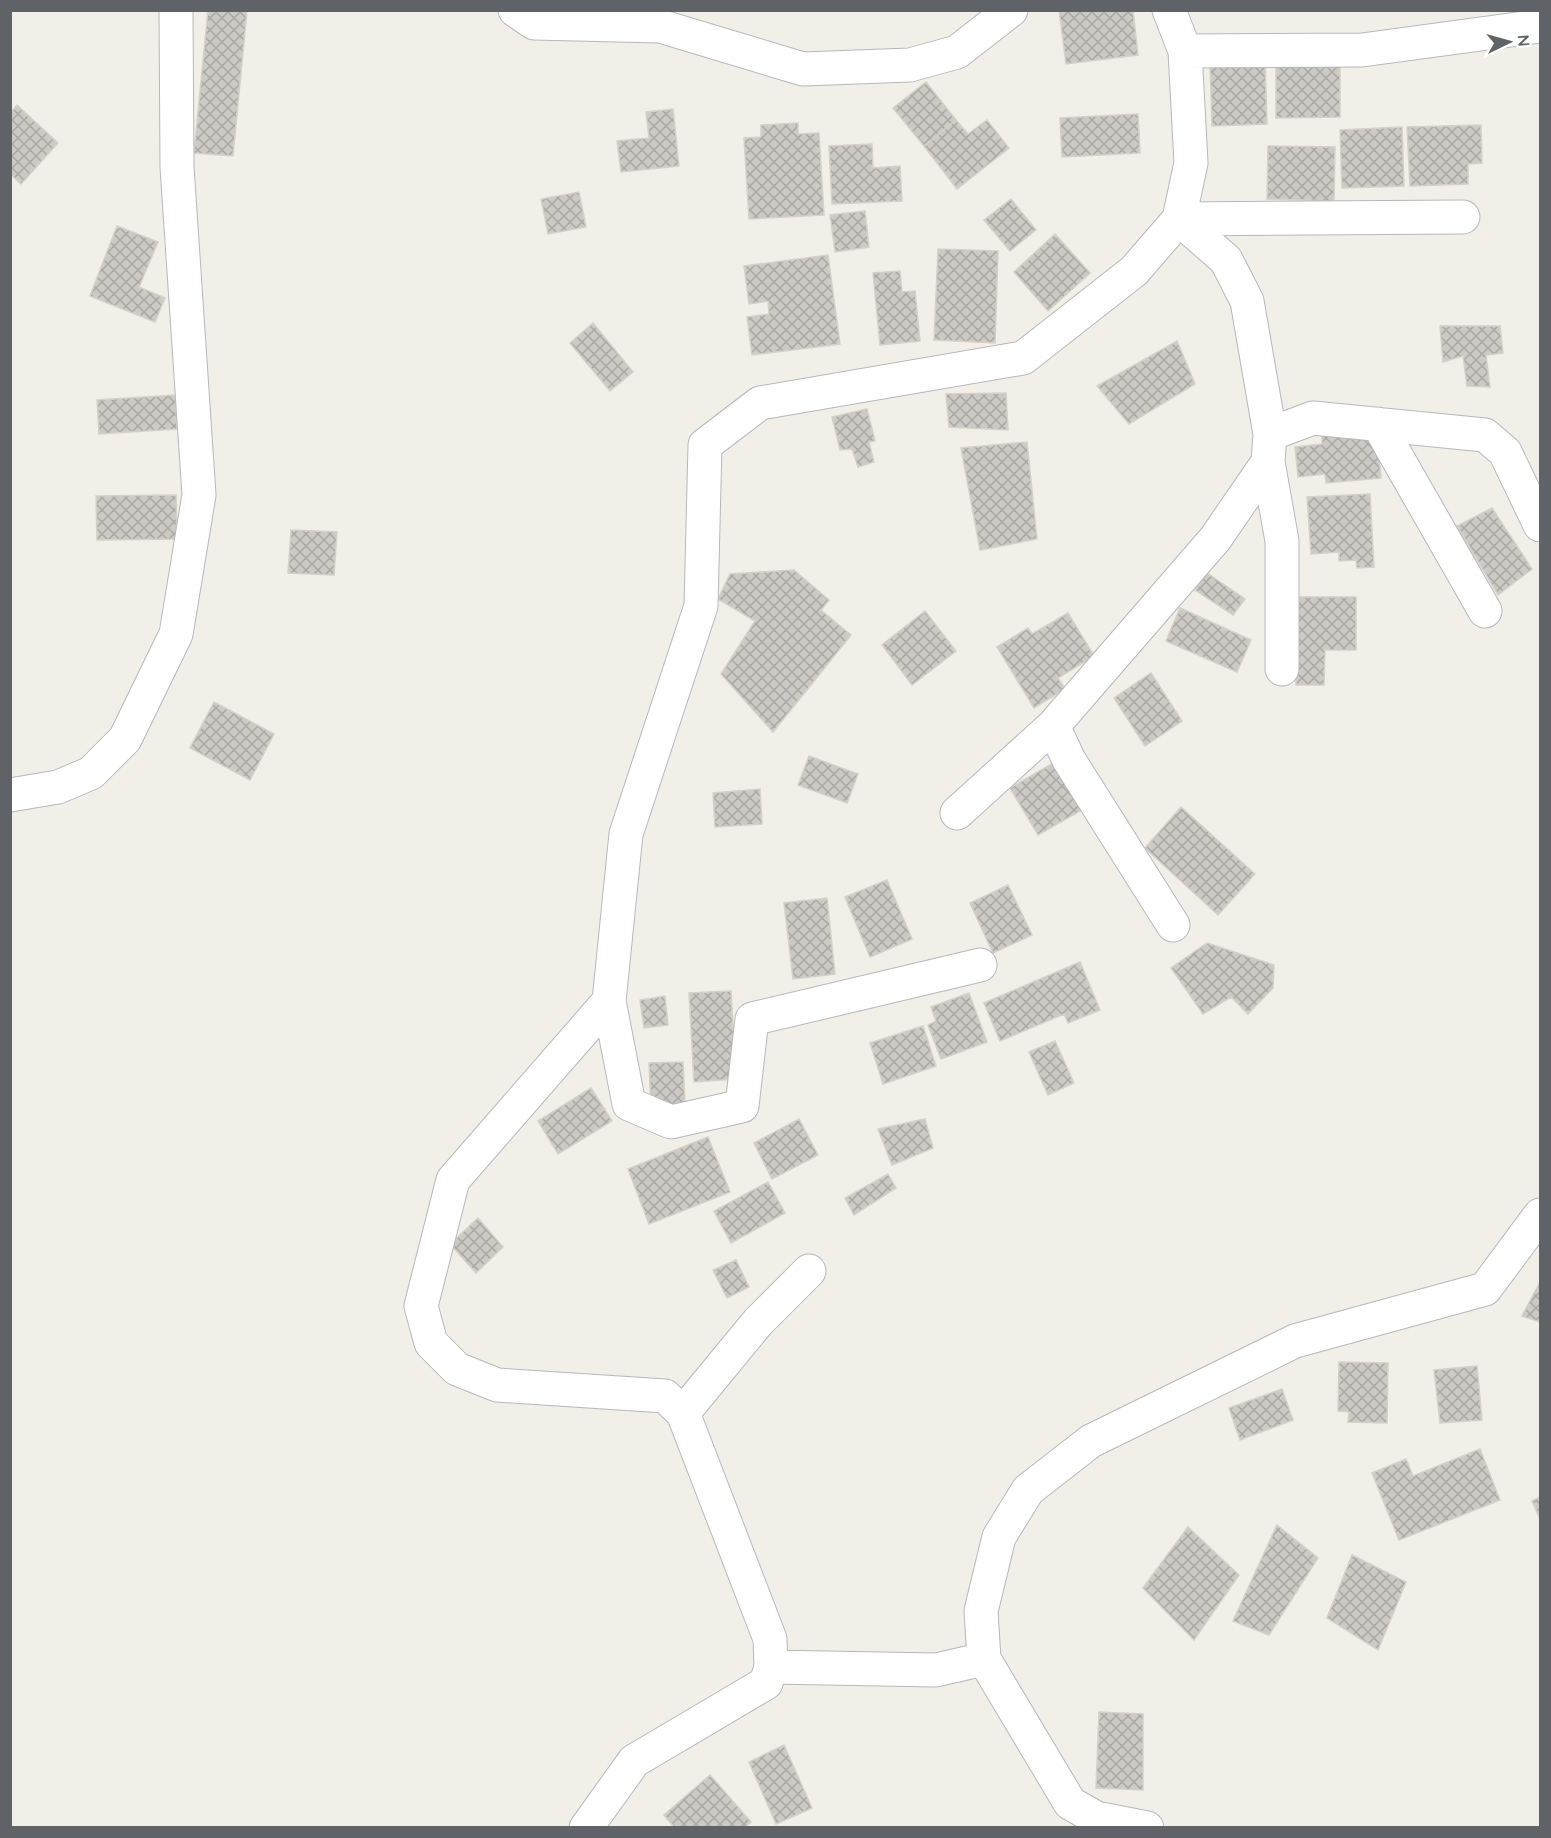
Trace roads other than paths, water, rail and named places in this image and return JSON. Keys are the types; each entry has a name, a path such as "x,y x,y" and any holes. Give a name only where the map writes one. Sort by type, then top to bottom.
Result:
{"street":[{"path":"10,795 58,787 91,773 125,739 176,634 199,495 177,166 176,10"},
{"path":"515,10 534,23 660,26 803,69 910,65 957,52 1011,10"},
{"path":"980,965 752,1019 742,1106 670,1122 629,1104 609,1001 626,834 700,606 705,445 760,403 1023,358 1134,271 1179,219 1191,163 1185,51 1169,10"},
{"path":"1185,51 1362,50 1540,26"},
{"path":"1179,219 1463,217"},
{"path":"1179,219 1226,260 1246,302 1282,541 1282,669"},
{"path":"957,813 1053,726 1215,539 1269,448 1313,418 1485,435 1505,452 1540,525"},
{"path":"1378,424 1485,611"},
{"path":"1053,726 1069,760 1173,925"},
{"path":"586,1827 634,1761 766,1683 771,1667 770,1638 683,1413 665,1396 497,1385 457,1369 431,1343 421,1306 453,1180 609,1001"},
{"path":"1147,1827 1096,1818 1070,1803 984,1659 981,1611 999,1537 1029,1490 1091,1441 1295,1341 1485,1289 1540,1215"},
{"path":"683,1413 758,1322 809,1271"},
{"path":"771,1667 936,1670 984,1659"}]}
